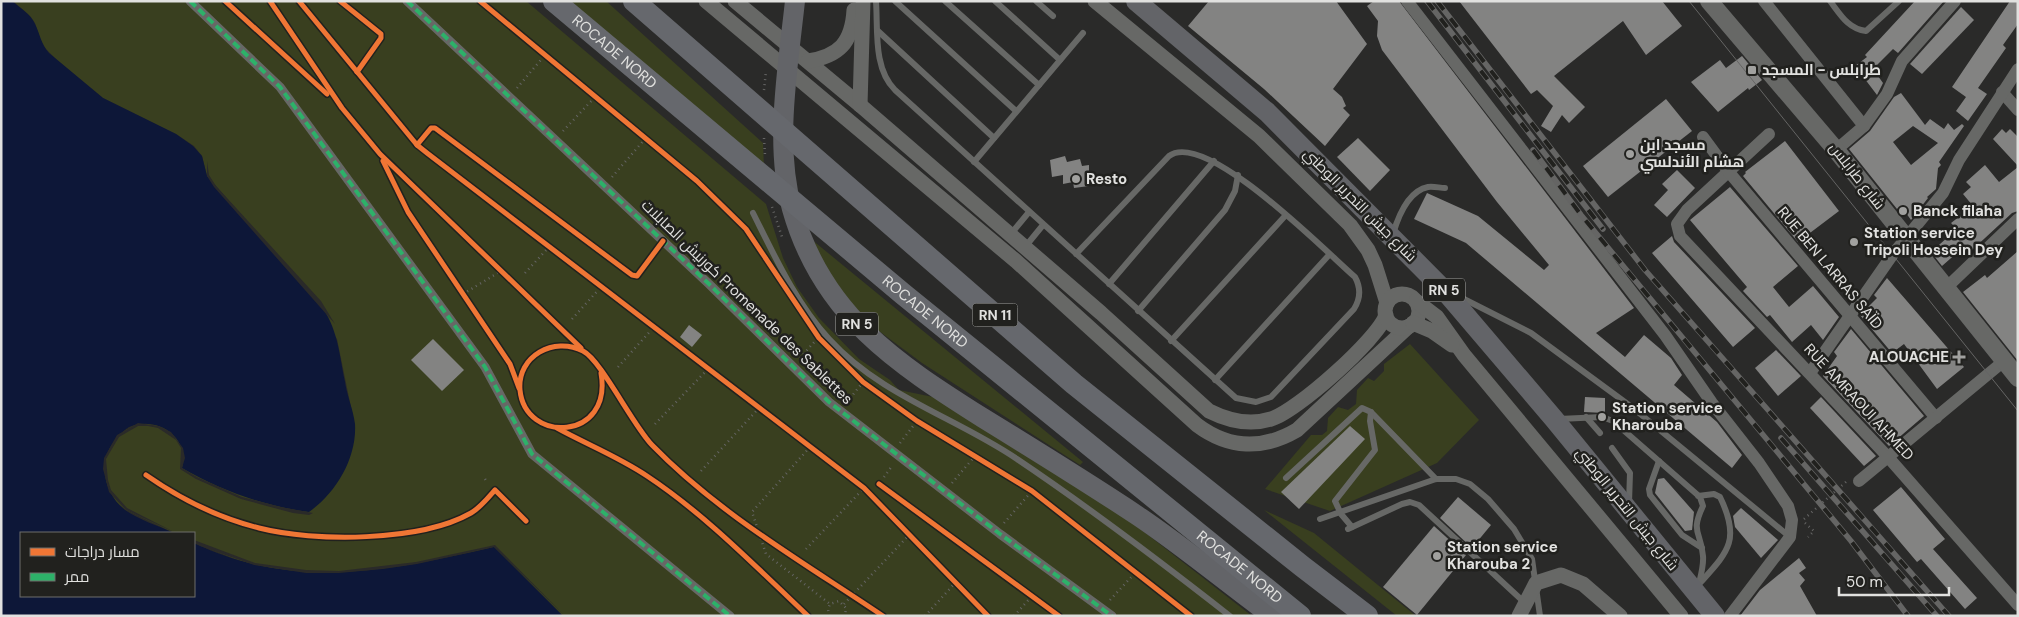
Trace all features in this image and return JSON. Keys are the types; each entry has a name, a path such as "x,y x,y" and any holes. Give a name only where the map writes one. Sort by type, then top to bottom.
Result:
{"highway":[{"name":"ROCADE NORD","path":"554,1 903,294 1300,616"},
{"name":"RN 11","path":"634,1 1074,384 1367,616"},
{"name":"ROCADE NORD","path":"795,1 787,87 783,163 795,217 804,243 825,284 846,312 877,344 916,375 1139,517 1272,616"},
{"name":"شارع جيش التحرير الوطني","path":"1136,1 1267,112 1445,291 1554,419 1628,510 1698,589 1715,616"}],"main road":[{"name":"شارع طرابلس","path":"1709,1 1836,150 2018,378"}],"street":[{"path":"190,1 280,88 485,367 532,454 730,616"},
{"name":"كورنيش الصابلات Promenade des Sablettes","path":"407,1 709,284 792,367 840,411 996,531 1112,616"},
{"path":"706,1 1016,261 1196,426 1220,440 1232,444 1253,445 1286,437 1297,430 1411,324 1419,310 1416,301"},
{"path":"735,1 860,105 1101,313 1209,411 1230,420 1260,422 1292,410 1374,336 1390,298 1406,294 1437,317 1464,356 1681,616"},
{"path":"808,61 831,55 844,44 852,30 855,1"},
{"path":"860,105 863,1"},
{"path":"1095,1 1259,136 1350,225 1368,250 1375,265 1386,310 1395,326 1411,324 1432,330 1464,356"},
{"path":"1407,1 1665,335 1712,403 1759,463 1788,506 1792,520 1790,537 1730,616"},
{"path":"1764,1 1864,126"},
{"path":"1836,150 1864,126 1887,94 1902,62 1956,1"},
{"path":"1810,373 1849,317 1943,193 1959,160 2018,69"},
{"path":"2002,92 2018,110"},
{"path":"1728,171 1769,134"},
{"name":"RUE BEN LARRAS SAÏD","path":"1703,137 1728,171 1849,317 1936,418"},
{"name":"RUE AMRAOUI AHMED","path":"1728,171 1687,210 1677,224 1680,236 1888,457 2018,604"},
{"path":"1946,288 2018,219"},
{"path":"1854,480 1888,457 2004,361"},
{"path":"1522,609 1536,583 1561,575 1583,584 1620,616"}],"lane":[{"path":"876,1 880,66 890,85 1230,394 1242,401 1256,402 1271,397 1354,309 1360,293 1358,282 1238,175 1214,161 1185,150 1174,152 1076,254"},
{"path":"895,1 1016,112"},
{"path":"945,1 1038,85"},
{"path":"995,1 1060,60"},
{"path":"1036,1 1053,16"},
{"path":"1830,1 1846,22 1857,30 1866,30 1898,1"},
{"path":"878,31 994,138"},
{"path":"974,162 1083,33"},
{"path":"1109,284 1214,161"},
{"path":"1138,311 1224,210 1235,191 1238,175"},
{"path":"1392,237 1397,220 1409,200 1427,187 1444,188"},
{"path":"1010,235 1029,212"},
{"path":"753,213 787,278 813,320 830,340 857,365 891,390 1016,458 1131,539 1230,616"},
{"path":"1172,341 1285,216"},
{"path":"1024,248 1043,225"},
{"path":"1214,380 1329,255"},
{"path":"1445,291 1531,333 1633,408 1790,537"},
{"path":"1286,478 1358,409 1366,408 1436,479"},
{"path":"1371,412 1370,421 1375,450 1336,498 1336,504 1350,528 1402,504 1410,502 1419,505 1522,609"},
{"path":"1586,417 1600,433"},
{"path":"1554,419 1602,417 1614,421 1698,496 1703,506 1696,522 1696,530 1704,559 1698,589"},
{"path":"1612,448 1630,473 1628,510"},
{"path":"1659,461 1650,485 1650,495 1682,535 1702,548"},
{"path":"1320,519 1341,514 1436,479 1456,479 1470,484 1488,499 1514,529 1532,560 1540,616"},
{"path":"1698,496 1714,494 1720,497 1731,536 1728,549 1698,589"}],"path":[{"path":"538,49 552,61"},
{"path":"509,97 545,55"},
{"path":"588,91 602,103"},
{"path":"556,140 595,97"},
{"path":"638,133 653,145"},
{"path":"605,186 646,139"},
{"path":"541,242 556,253"},
{"path":"525,273 549,247"},
{"path":"494,264 508,278"},
{"path":"463,294 501,271"},
{"path":"593,282 608,293"},
{"path":"457,286 468,302"},
{"path":"572,319 601,287"},
{"path":"646,322 662,334"},
{"path":"618,367 654,328"},
{"path":"813,330 824,344"},
{"path":"792,367 819,338"},
{"path":"701,363 716,375"},
{"path":"655,424 708,369"},
{"path":"857,377 870,388"},
{"path":"840,411 863,382"},
{"path":"752,402 766,413"},
{"path":"701,471 759,408"},
{"path":"893,452 918,422 909,416"},
{"path":"803,441 818,453"},
{"path":"810,447 752,512 766,554 830,604"},
{"path":"968,452 983,461"},
{"path":"944,491 975,456"},
{"path":"879,484 892,465"},
{"path":"1808,537 1814,531 1803,520 1854,480"},
{"path":"806,549 865,489 856,482"},
{"path":"996,531 1035,493 1026,487"},
{"path":"904,528 917,541"},
{"path":"751,529 767,539"},
{"path":"844,604 910,534"},
{"path":"1128,566 1143,578"},
{"path":"1102,608 1136,572"},
{"path":"949,575 962,589"},
{"path":"925,616 956,582"},
{"path":"844,590 860,601"},
{"path":"1025,590 1039,601"},
{"path":"1014,616 1032,596"},
{"path":"830,604 839,601 844,604 846,608 845,616"},
{"path":"829,616 828,609 830,604"},
{"path":"1180,607 1188,615"}],"green space":[{"path":"13,1 526,1 766,204 783,258 797,287 819,318 859,359 890,380 899,390 938,398 1134,524 1252,616 563,616 494,547 405,565 375,569 345,572 285,570 255,565 232,558 195,543 195,532 172,532 126,510 116,502 105,481 104,458 117,435 138,423 354,443 354,422 337,339 207,176 202,156 194,146 176,134 103,98 42,45 35,23"},
{"path":"568,1 606,1 763,143 764,168"},
{"path":"811,239 1083,462 1080,465 922,363 879,331 850,303 828,272"},
{"path":"1410,344 1479,420 1437,463 1330,511 1265,489 1311,435 1322,435 1327,431 1328,418 1338,407 1348,410 1356,404 1357,390 1368,378 1374,381 1384,371 1384,364"},
{"path":"1264,510 1314,533 1416,616 1397,616"}],"water":[{"path":"1,1 12,1 33,20 46,50 103,98 176,134 193,146 202,156 207,176 325,312 337,341 355,424 355,437 343,474 328,495 309,512 260,502 212,484 182,468 183,457 181,447 169,432 151,424 129,427 111,445 107,455 105,475 107,485 117,503 125,510 172,532 20,532 20,597 195,597 195,543 231,558 269,567 306,572 380,569 456,556 494,547 563,616 1,616"}],"pier":[{"path":"207,161 209,175 216,186 321,301 335,324 214,187 207,176"},
{"path":"138,423 159,426 171,432 183,448 185,458 182,468 197,477 242,497 313,513 309,515 293,513 241,499 196,479 180,469 181,448 176,440 158,428 138,426 119,437 106,459 111,490 127,508 174,532 126,510 109,492 103,469 104,458 117,435"},
{"path":"195,540 255,563 306,570 339,571 416,562 495,545 565,616 494,547 417,564 383,569 339,573 306,573 254,565 195,544"}],"building":[{"path":"1209,1 1336,1 1367,44 1333,89 1342,97 1346,106 1343,108 1350,115 1325,146 1264,89 1188,26"},
{"path":"1374,1 1399,1 1634,308 1596,333 1625,357 1644,335 1671,358 1682,375 1674,385 1717,422 1742,455 1732,468 1466,243 1414,219 1427,193 1478,216 1544,270 1549,265 1497,202 1382,50 1377,36 1378,21 1367,6"},
{"path":"1459,1 1662,1 1682,26 1646,55 1623,21 1554,76 1585,107 1569,123 1562,115 1551,132 1541,126 1553,106 1537,90 1531,94"},
{"path":"1915,1 1944,1 1898,53 1893,49 1873,69 1883,83 1877,95 1855,66 1867,57 1865,55"},
{"path":"2010,1 2018,1 2018,24 2003,45 2006,48 1978,88 1987,94 1968,121 1956,111 1966,97 1952,87"},
{"path":"1961,7 1974,20 1922,74 1910,64"},
{"path":"1742,56 1762,80 1749,90 1748,88 1718,112 1691,82 1720,60 1726,68"},
{"path":"1901,93 1925,125 1930,119 1944,129 1948,123 1954,130 1962,124 1964,126 1939,162 1941,165 1938,168 1936,189 1927,197 1911,220 1901,206 1897,209 1849,149 1870,131 1894,97","holes":["1913,126 1938,143 1911,165 1893,142"]},
{"name":"مسجد ابن هشام الأندلسي","path":"1666,99 1692,131 1608,197 1583,166"},
{"path":"2002,129 2006,133 2010,129 2018,137 2018,166 1993,139"},
{"path":"1358,138 1390,170 1370,191 1337,157"},
{"path":"1785,141 1839,211 1798,242 1743,176 1745,172"},
{"path":"1065,156 1067,162 1080,159 1082,166 1089,165 1089,186 1074,188 1073,182 1063,184 1063,175 1052,177 1050,160"},
{"path":"1985,165 1999,182 2018,167 2018,211 2012,213 1971,251 1966,245 1942,266 1931,252 1957,229 1951,223 1973,206 1963,194 1971,187 1966,182"},
{"path":"1677,170 1695,188 1667,217 1654,205 1668,190 1662,184"},
{"path":"1730,187 1798,266 1773,287 1789,307 1813,286 1839,317 1823,340 1811,325 1792,342 1770,315 1767,317 1743,291 1747,287 1690,220"},
{"path":"1672,236 1674,242 1755,328 1733,347 1652,253"},
{"path":"2018,251 2018,361 1963,292 1985,275 1987,278"},
{"path":"1887,278 1964,367 1937,389 1904,344 1892,353 1860,315 1877,298 1874,295"},
{"path":"689,325 702,335 692,347 680,337"},
{"path":"1851,329 1924,416 1889,446 1823,376 1837,356 1834,352"},
{"path":"433,339 464,370 442,391 411,360"},
{"path":"1776,350 1801,376 1778,396 1755,368"},
{"path":"1585,397 1605,398 1605,413 1584,412"},
{"path":"1821,397 1876,456 1864,466 1810,408"},
{"path":"1350,426 1365,439 1299,509 1281,492"},
{"path":"1664,478 1694,512 1692,530 1685,531 1655,493 1658,479"},
{"path":"1901,487 1945,539 1933,549 1977,598 1965,609 1921,559 1917,562 1873,510"},
{"path":"1458,497 1491,525 1472,548 1440,518"},
{"path":"1741,508 1778,540 1761,558 1735,527 1733,516"},
{"name":"Station service Kharouba 2","path":"1434,526 1466,555 1417,615 1383,587"},
{"path":"1799,558 1806,568 1799,573 1805,580 1800,586 1817,616 1740,616 1760,590"}],"tram line":[{"path":"1689,1 2018,411"}],"railway":[{"path":"1427,1 1603,229"},
{"path":"1437,1 1645,270 1949,616"},
{"path":"1533,150 1581,215 1851,541 1908,616"},
{"path":"1781,438 1937,616"}],"marked path":[{"path":"190,1 280,87 485,367 532,454 730,616"},
{"path":"407,1 709,284 829,402 1000,534 1112,616"}],"cycle path":[{"path":"225,1 327,94"},
{"path":"270,1 342,108 380,154 581,348"},
{"path":"299,1 417,145 864,488 988,616"},
{"path":"340,1 381,34 381,38 357,72"},
{"path":"480,1 697,181 746,229 819,338 863,382 917,421 1032,491 1191,616"},
{"path":"417,145 431,128 435,128 632,275 637,276 663,241"},
{"path":"383,161 408,212 510,364 519,388"},
{"path":"601,373 601,395 594,412 582,422 567,427 551,426 536,420 525,408 520,390 521,378 524,367 531,359 540,352 560,346 572,347 583,351 599,367 644,435 678,470 733,515 883,616"},
{"path":"557,428 625,463 669,491 730,542 808,616"},
{"path":"146,475 172,492 214,513 244,524 282,533 308,536 366,537 424,530 450,523 471,513 481,506 495,490 526,521"},
{"path":"879,484 1059,616"}],"place":[{"name":"طرابلس - المسجد","path":"1752,70"},
{"name":"مسجد ابن هشام الأندلسي","path":"1630,154"},
{"name":"Resto","path":"1076,179"},
{"name":"Banck filaha","path":"1903,211"},
{"name":"Station service Tripoli Hossein Dey","path":"1854,242"},
{"name":"ALOUACHE","path":"1959,357"},
{"name":"Station service Kharouba","path":"1602,417"},
{"name":"Station service Kharouba 2","path":"1437,556"}]}
